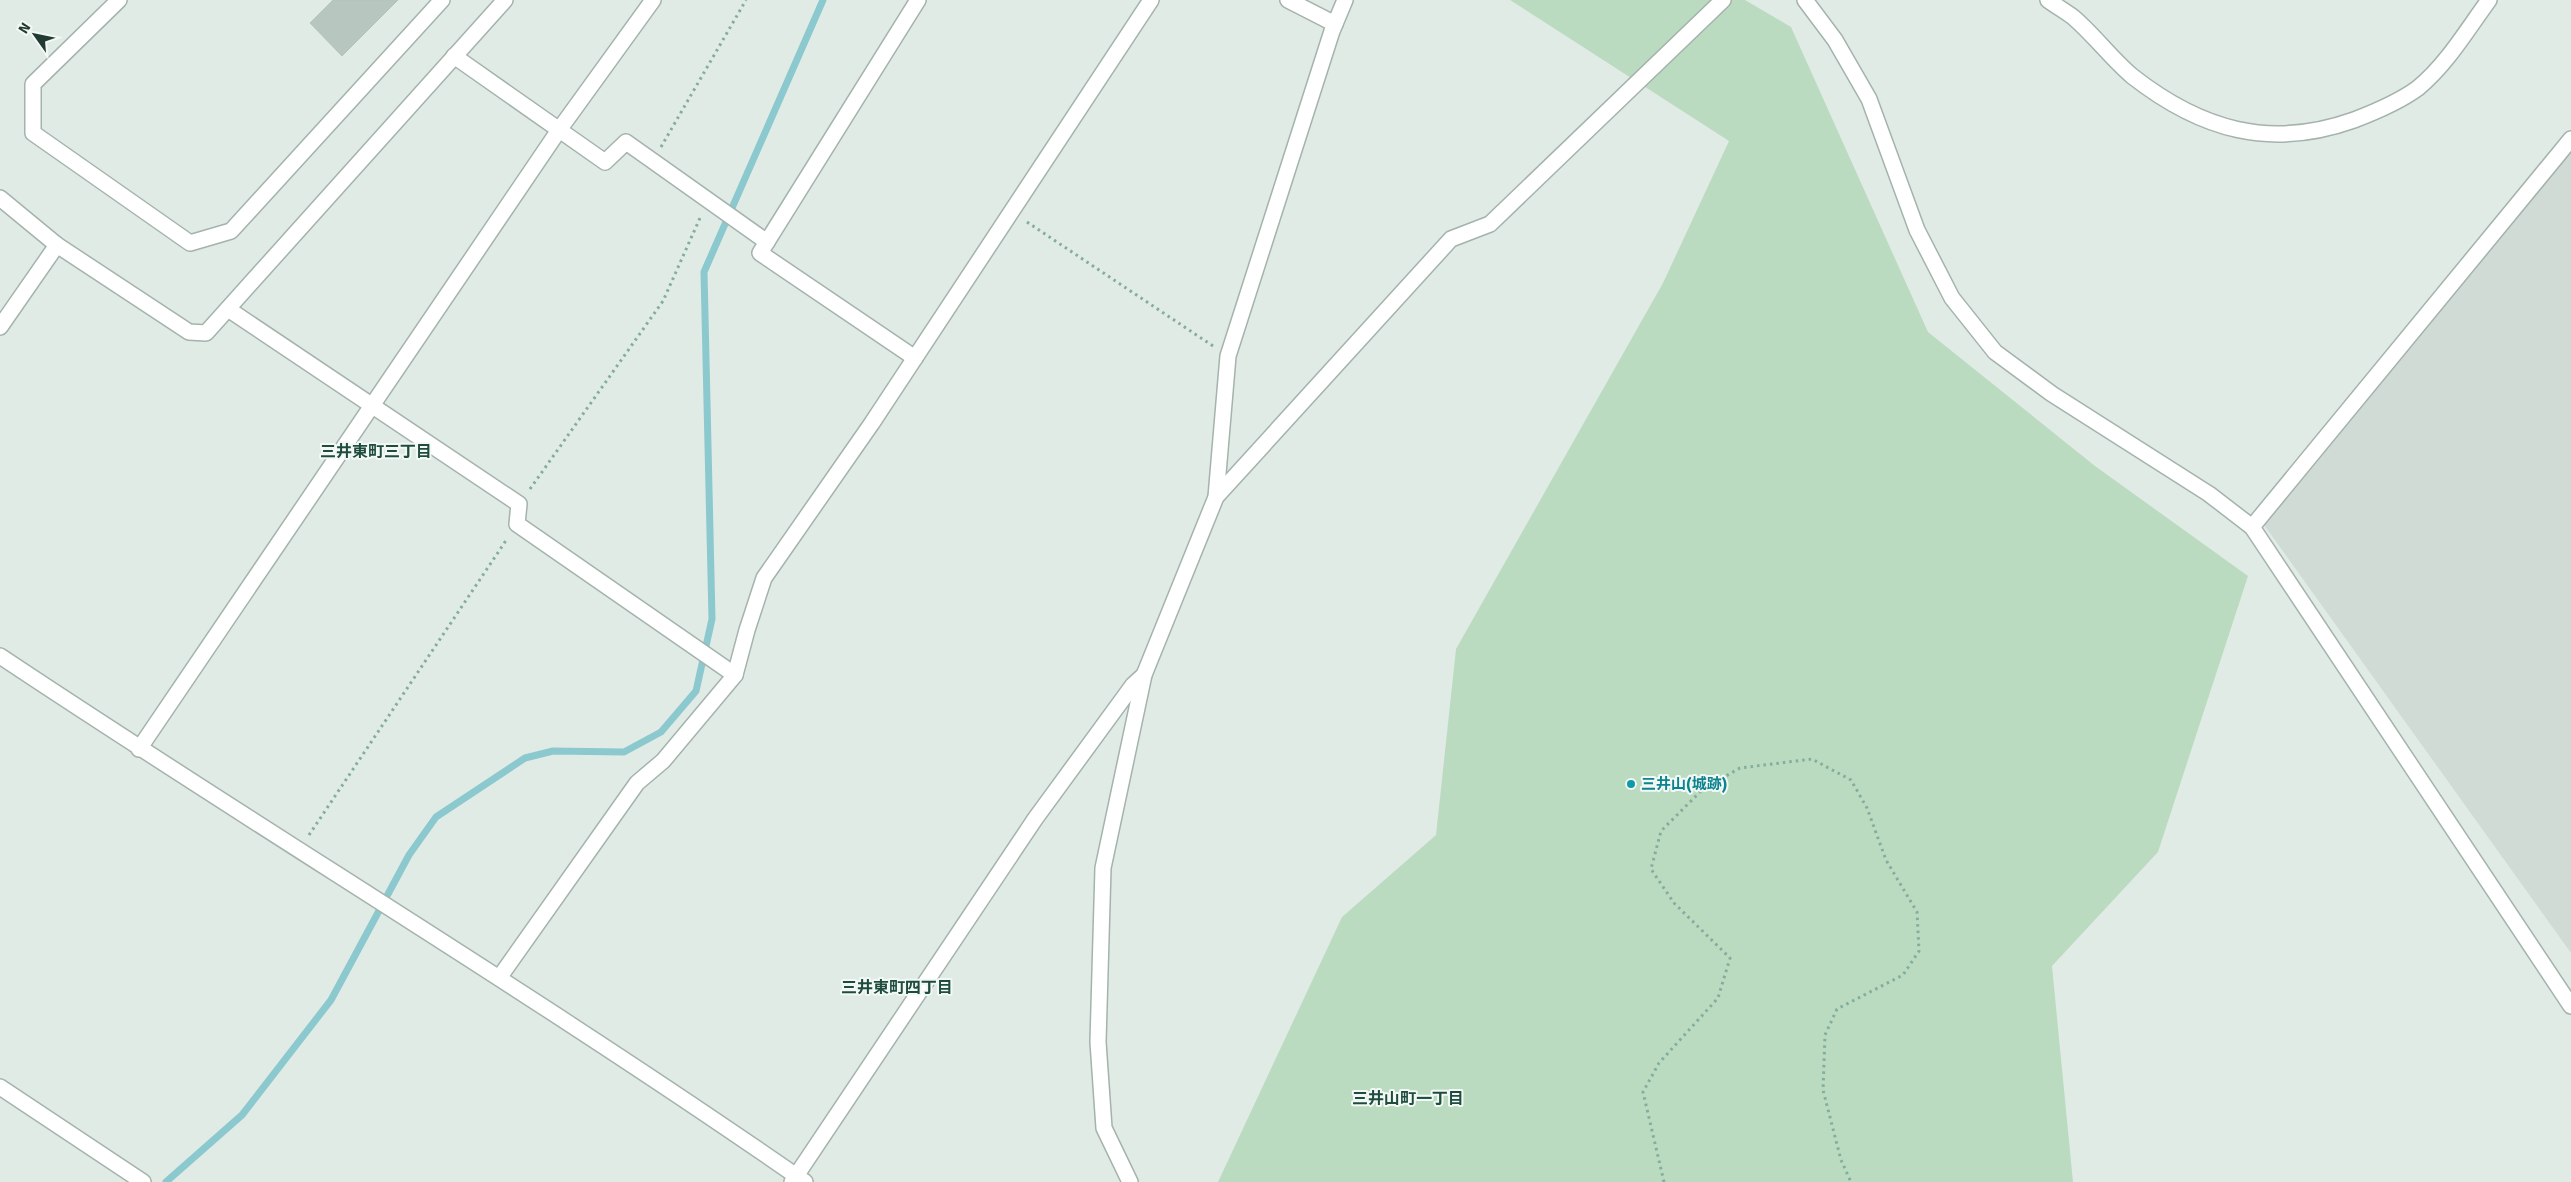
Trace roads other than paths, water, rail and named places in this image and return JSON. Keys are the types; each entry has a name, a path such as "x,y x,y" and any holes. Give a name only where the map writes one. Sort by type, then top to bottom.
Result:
{"street":[{"path":"119,0 33,84 33,132 190,244 231,231 442,0"},
{"path":"0,198 57,245 189,332 206,333 505,0"},
{"path":"139,749 373,407 559,130 653,0"},
{"path":"915,358 760,253 918,0"},
{"path":"499,978 637,783 663,761 735,675 764,578 915,358 1151,0"},
{"path":"1288,0 1335,24"},
{"path":"1130,1182 1104,1128 1098,1042 1103,868 1144,675 1216,497 1228,356 1335,24 1345,0"},
{"path":"1216,497 1451,239 1490,224 1723,0"},
{"path":"1805,0 1835,40 1868,99 1916,230 1952,298 1995,352 2052,394 2209,494 2252,527 2571,1006"},
{"path":"2048,0 2073,17 2132,75 2198,118 2231,130 2277,135 2324,131 2376,112 2416,89 2442,65 2489,0"},
{"path":"454,56 605,162 626,142 654,160 707,201 767,242"},
{"path":"2252,527 2571,139"},
{"path":"0,328 57,245"},
{"path":"228,309 519,504 517,524 735,675"},
{"path":"0,656 139,749 299,849 499,978 798,1180 1034,819 1133,685 1144,675"},
{"path":"0,1087 143,1182"}],"waterway":[{"path":"166,1182 242,1115 331,1000 409,855 436,817 525,758 553,751 624,752 661,732 696,691 712,619 704,272 823,0"}],"place":[{"name":"三井山(城跡)","path":"1631,784"}],"district":[{"name":"三井東町三丁目","path":"376,451"},
{"name":"三井東町四丁目","path":"897,987"},
{"name":"三井山町一丁目","path":"1408,1098"}]}
